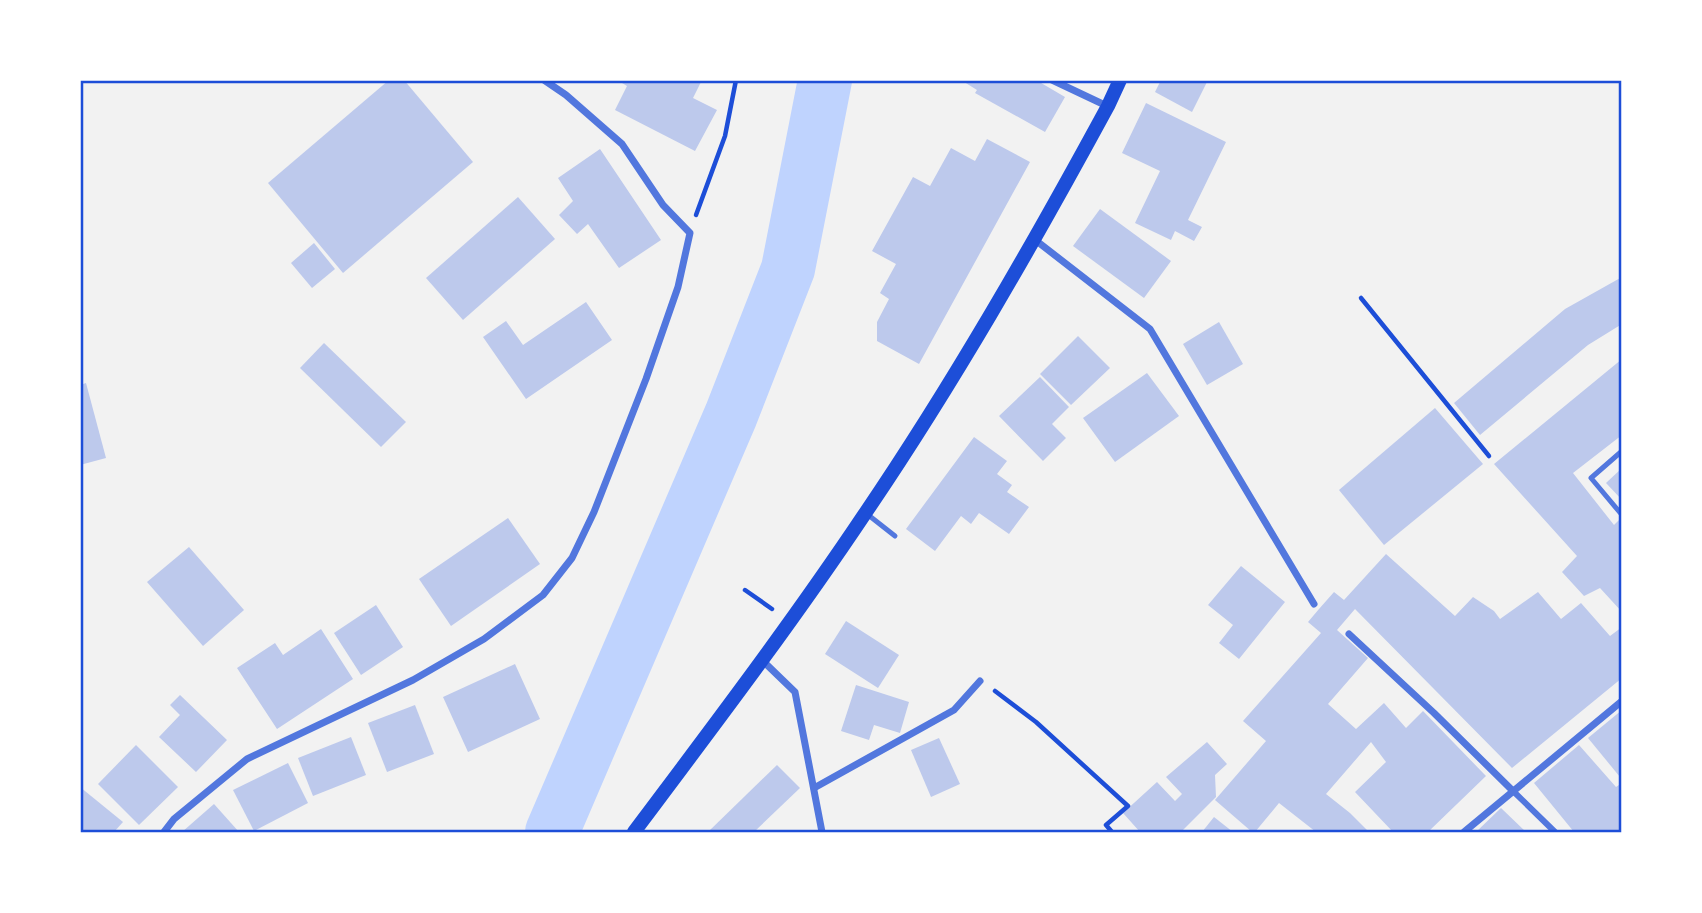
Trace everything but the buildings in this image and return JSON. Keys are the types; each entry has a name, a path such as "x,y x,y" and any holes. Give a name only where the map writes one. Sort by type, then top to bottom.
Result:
{"main road":[{"path":"634,832 763,661 865,513 947,386 1108,107 1119,80"}],"street":[{"path":"164,832 174,818 247,759 413,680 484,639 543,595 572,558 594,512 646,379 678,287 690,233 663,205 622,144 566,95 544,80"},
{"path":"1052,80 1108,107"},
{"path":"1034,238 1150,329 1314,604"},
{"path":"1349,634 1555,832"},
{"path":"763,661 795,692 822,832"},
{"path":"814,788 954,710 980,681"},
{"path":"1464,832 1622,701"}],"lane":[{"path":"1622,451 1591,478 1622,515"},
{"path":"865,513 895,536"}],"path":[{"path":"690,233 725,136 736,80"},
{"path":"1361,298 1489,456"},
{"path":"745,590 756,598"},
{"path":"980,681 1036,722 1128,806 1106,825 1112,832"}],"waterway":[{"path":"552,832 731,415 788,269 825,80"}]}
